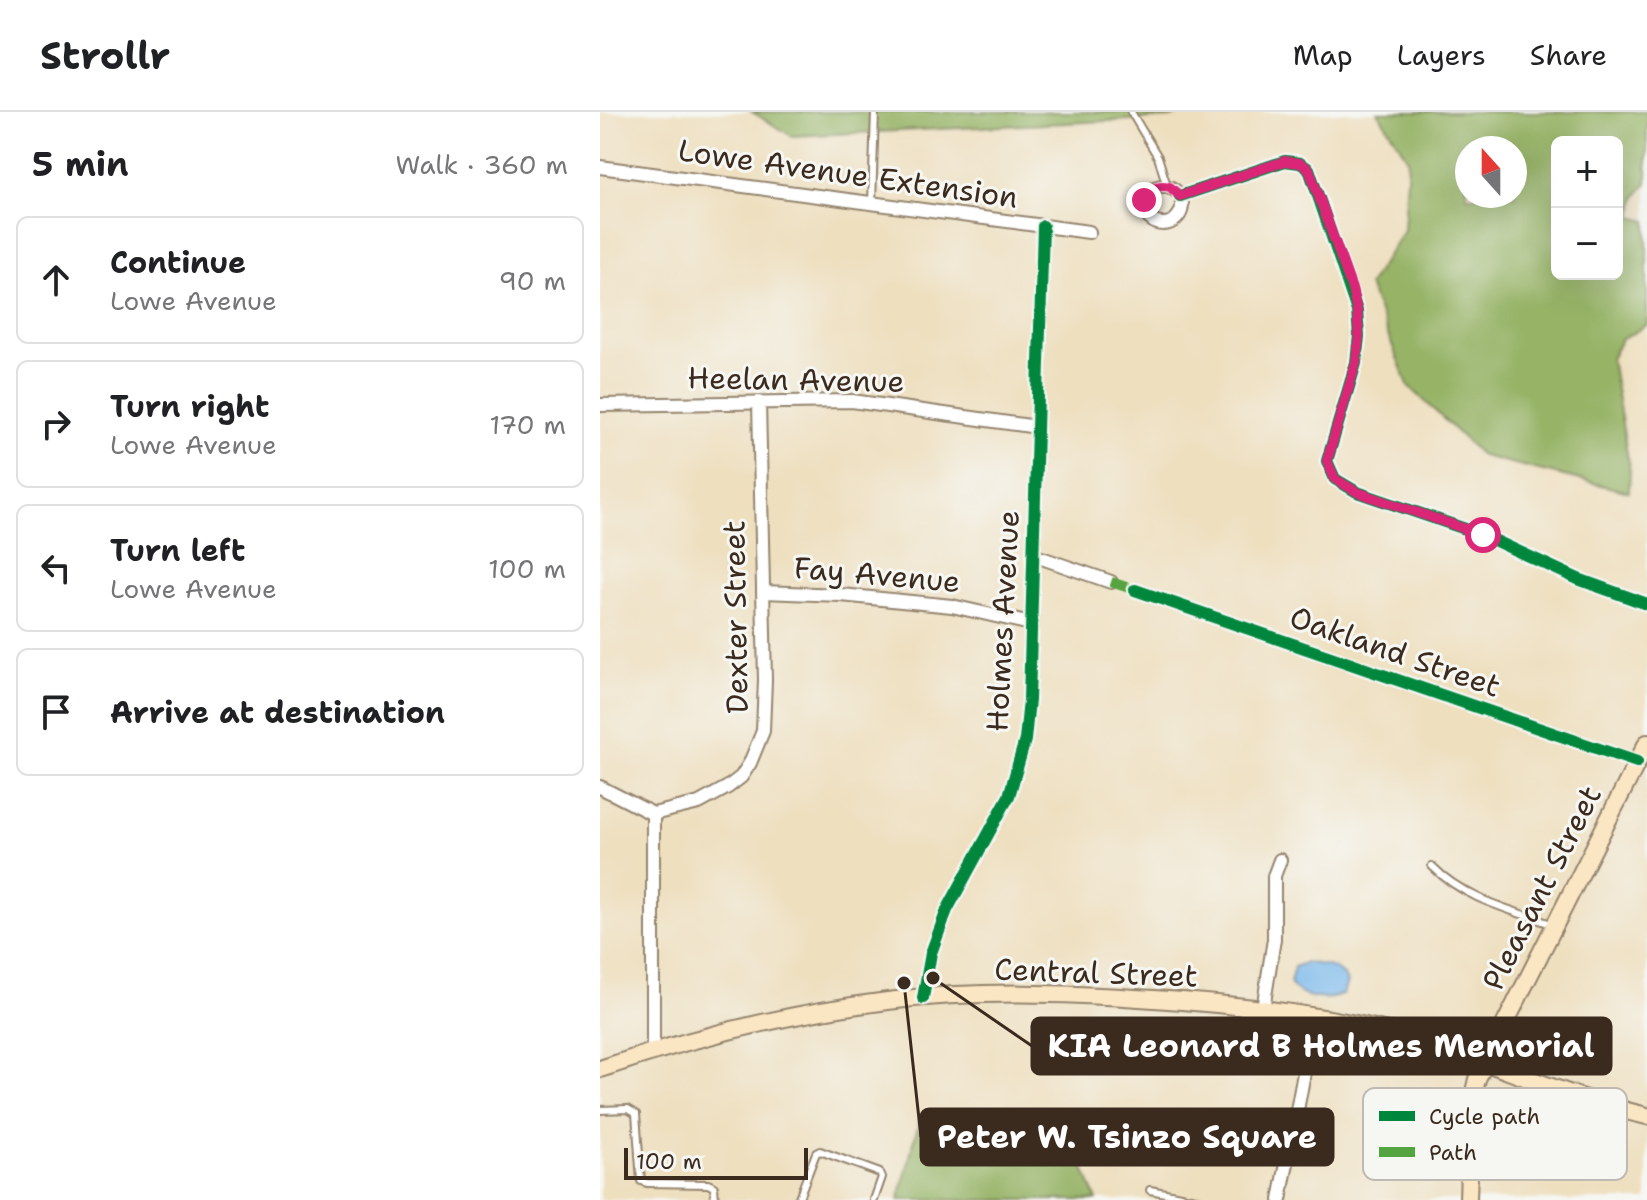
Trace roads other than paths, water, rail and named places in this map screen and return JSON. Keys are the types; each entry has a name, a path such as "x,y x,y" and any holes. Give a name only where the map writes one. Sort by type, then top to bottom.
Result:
{"main road":[{"name":"Pleasant Street","path":"1476,1088 1484,1063 1647,743"},
{"name":"Central Street","path":"600,1069 653,1051 775,1019 849,1006 923,998 1049,994 1175,1000 1315,1015 1392,1032 1561,1088"},
{"name":"Central Street","path":"1627,1109 1647,1116"},
{"name":"Pleasant Street","path":"1468,1200 1469,1180"}],"street":[{"path":"1180,196 1285,161 1300,163 1309,169 1352,289 1359,322 1356,363 1327,455 1331,473 1340,483 1357,492 1483,535 1578,579 1647,604"},
{"name":"Lowe Avenue Extension","path":"600,167 1089,232"},
{"path":"1167,186 1180,196 1181,211 1175,220 1161,224 1151,220 1144,208 1145,197 1152,188 1167,186"},
{"name":"Holmes Avenue","path":"923,998 931,953 947,910 1009,796 1025,740 1029,700 1043,226"},
{"name":"Heelan Avenue","path":"600,405 852,401 1037,427"},
{"name":"Dexter Street","path":"653,814 679,809 715,796 741,777 758,749 763,731 759,402"},
{"path":"1033,555 1111,582"},
{"name":"Oakland Street","path":"1135,590 1637,762"},
{"name":"Fay Avenue","path":"763,592 841,595 952,606 1031,624"},
{"path":"600,787 653,814 653,1051"},
{"path":"1263,1009 1274,939 1274,876 1280,860"},
{"path":"1280,1200 1315,1015"}],"lane":[{"path":"872,203 875,112"},
{"path":"1131,112 1158,157 1167,186"},
{"path":"1432,866 1446,881 1464,892 1555,926"},
{"path":"600,1110 628,1109 636,1114 639,1176 644,1183 708,1184 714,1187 715,1200"},
{"path":"798,1200 816,1153 820,1151 882,1175 874,1200"},
{"path":"1150,1190 1201,1200"}],"water":[{"path":"1304,963 1329,966 1340,972 1347,982 1343,994 1314,998 1300,993 1290,983 1294,967"}],"place":[{"name":"KIA Leonard B Holmes Memorial","path":"933,978"},
{"name":"Peter W. Tsinzo Square","path":"904,983"}]}
